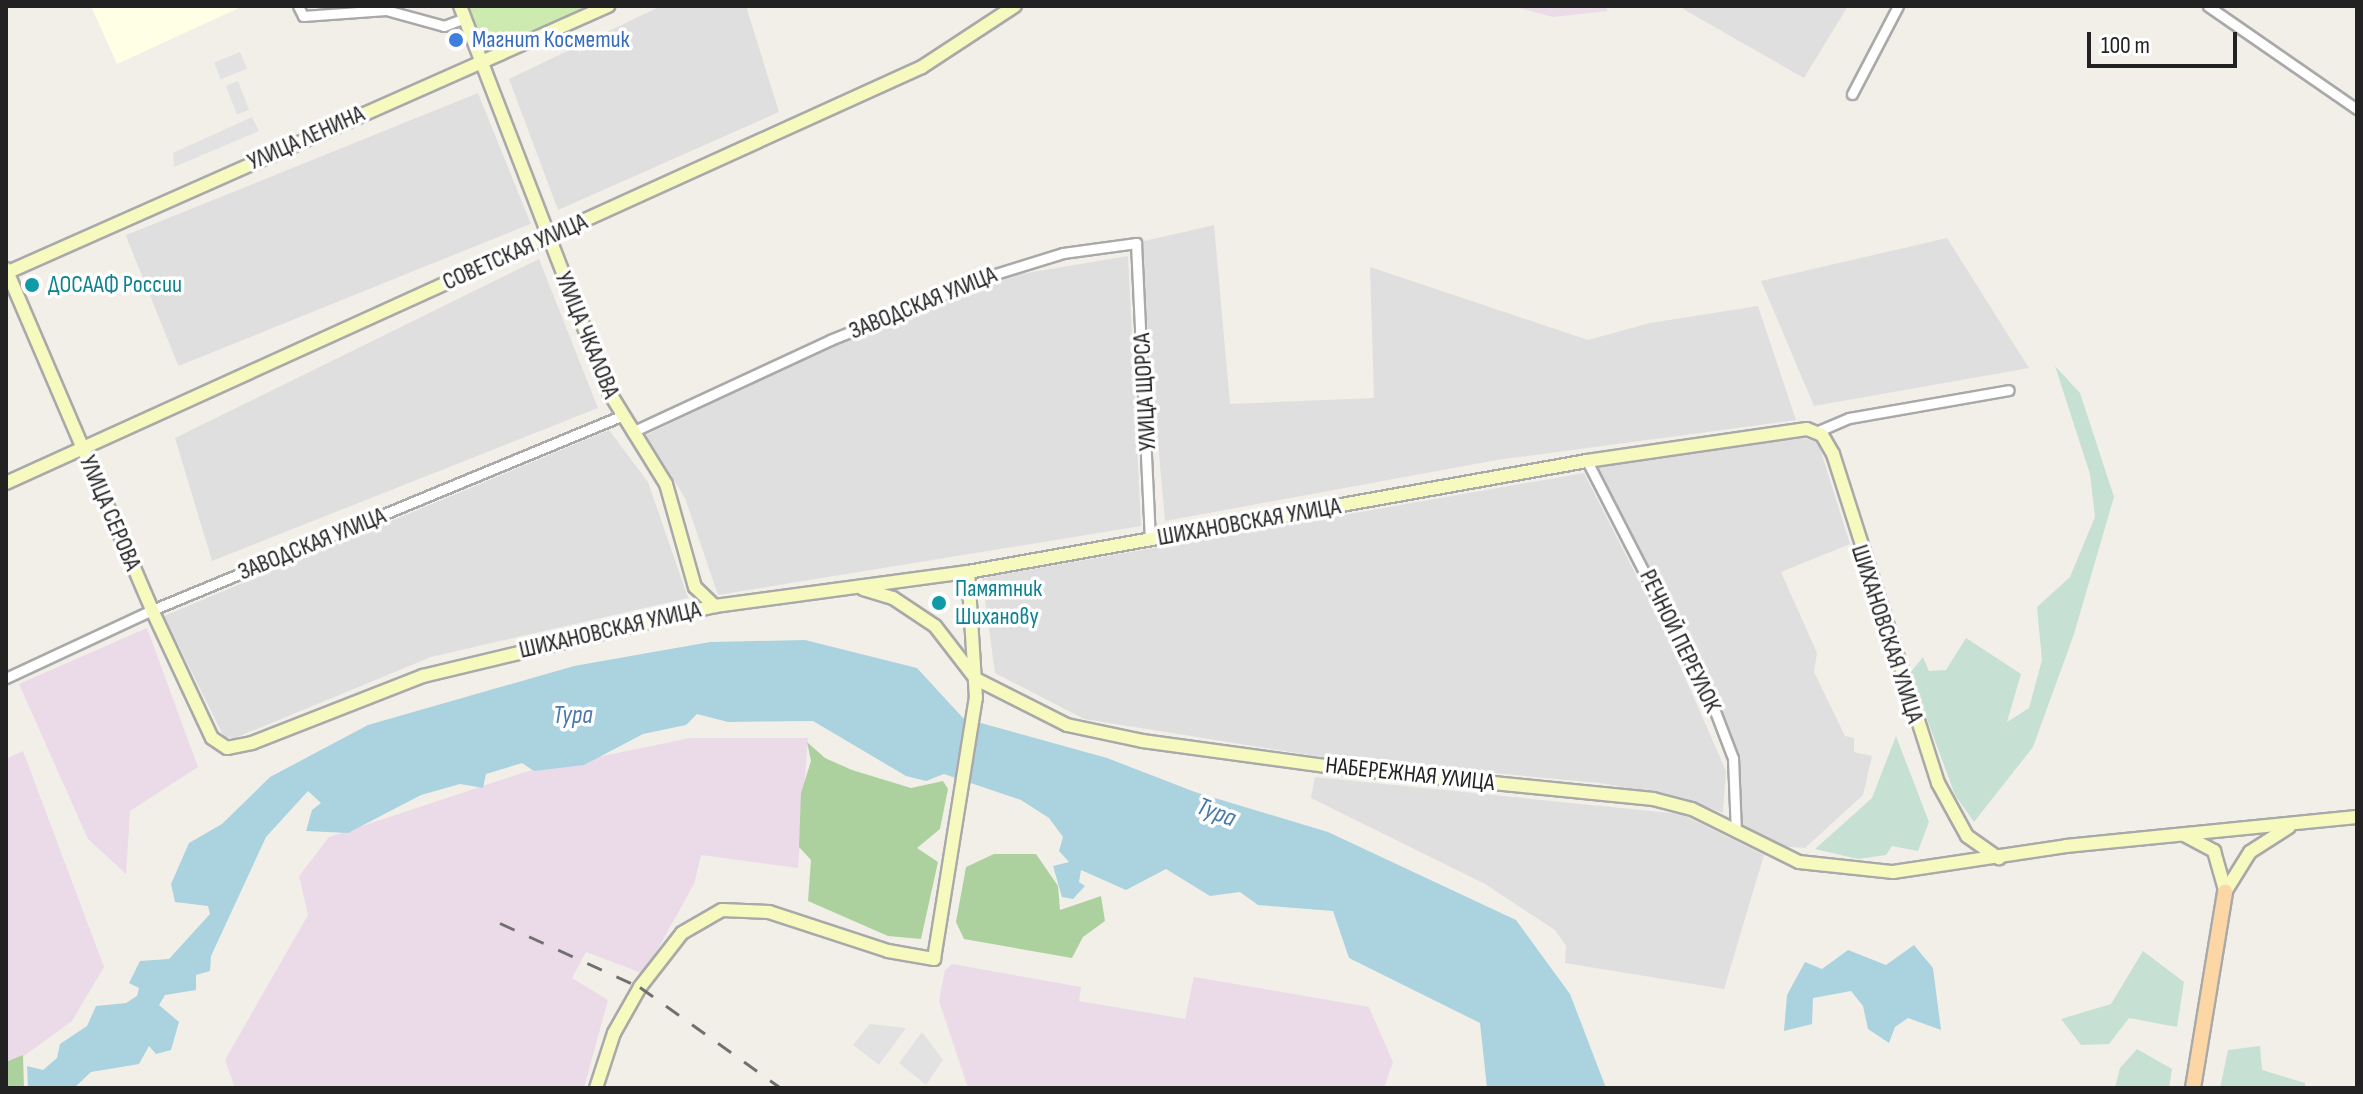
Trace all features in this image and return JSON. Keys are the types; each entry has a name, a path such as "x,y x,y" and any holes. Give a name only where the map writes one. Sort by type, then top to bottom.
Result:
{"main road":[{"name":"УЛИЦА ЛЕНИНА","path":"7,271 608,6"},
{"name":"СОВЕТСКАЯ УЛИЦА","path":"6,483 922,67 1015,6"},
{"name":"УЛИЦА ЧКАЛОВА","path":"463,12 621,416 672,497 695,587 715,606"},
{"name":"УЛИЦА СЕРОВА","path":"7,271 152,610 212,738 227,748"},
{"name":"ШИХАНОВСКАЯ УЛИЦА","path":"227,748 252,743 423,676 715,606 968,572 1777,430 1816,432 1833,454 1926,755 1967,836 1999,858"},
{"path":"596,1088 614,1033 640,987 682,933 704,917 735,907 769,912 888,951 934,959 976,698 968,572"},
{"name":"НАБЕРЕЖНАЯ УЛИЦА","path":"857,587 893,598 935,626 976,679 1033,711 1103,734 1333,767 1653,799 1692,809 1799,862 1893,872 2175,835 2357,817"},
{"path":"2193,1088 2225,892 2250,852 2295,823"},
{"path":"2175,835 2204,842 2214,851 2225,892"}],"street":[{"path":"298,6 303,16 385,8 444,26 463,12"},
{"path":"1852,94 1898,6"},
{"path":"2213,7 2357,109"},
{"name":"ЗАВОДСКАЯ УЛИЦА","path":"632,432 830,340 992,275 1063,253 1136,243"},
{"name":"УЛИЦА ЩОРСА","path":"1136,243 1150,540"},
{"path":"1816,432 1849,418 2009,390"},
{"name":"ЗАВОДСКАЯ УЛИЦА","path":"6,678 152,610 621,416"},
{"name":"РЕЧНОЙ ПЕРЕУЛОК","path":"1587,461 1713,706 1733,758 1736,832"},
{"path":"1967,836 1969,862"}],"shaded area":[{"path":"91,6 243,6 117,64"},
{"path":"661,6 746,6 779,112 558,210 509,79"},
{"path":"1512,6 1604,6 1608,11 1553,17"},
{"path":"1685,6 1848,6 1804,78 1683,9"},
{"path":"240,52 247,69 221,79 214,62"},
{"path":"238,81 249,110 237,115 226,86"},
{"path":"478,93 531,224 178,366 126,235"},
{"path":"252,117 259,131 174,167 173,153"},
{"path":"1214,225 1230,404 1374,398 1370,267 1588,340 1650,323 1758,306 1796,420 1497,460 1165,521 1140,242"},
{"path":"1947,238 2029,368 1814,406 1761,281"},
{"path":"1128,256 1141,526 718,595 685,498 646,435 832,346 1003,277"},
{"path":"539,259 598,408 212,561 175,438"},
{"path":"2055,366 2080,393 2114,497 2074,634 2033,747 1974,822 1955,795 1910,673 1923,657 1929,671 1946,670 1966,638 2021,674 2007,722 2029,708 2042,660 2037,607 2070,577 2095,517 2090,474"},
{"path":"609,430 648,482 688,598 431,657 235,738 224,737 164,616"},
{"path":"1795,436 1818,442 1850,544 1781,572 1817,653 1814,672 1845,736 1854,738 1854,752 1872,756 1863,795 1805,848 1775,846 1743,827 1738,757 1718,703 1596,467"},
{"path":"1584,473 1666,634 1726,771 1723,813 1684,798 1600,783 1322,757 1084,719 995,673 982,578"},
{"path":"147,628 198,767 130,811 126,874 88,839 19,684"},
{"path":"1896,736 1929,822 1918,851 1892,846 1886,855 1858,859 1815,849 1872,798"},
{"path":"690,738 808,738 798,868 701,855 694,884 644,974 586,952 572,978 608,1000 584,1088 235,1088 225,1060 308,915 299,876 329,837 525,772"},
{"path":"23,751 104,967 72,1021 6,1069 6,759"},
{"path":"1315,777 1681,814 1764,855 1724,989 1565,963 1566,946 1555,930 1485,884 1311,798"},
{"path":"2143,951 2184,982 2177,1027 2129,1018 2109,1044 2081,1045 2061,1019 2111,1004"},
{"path":"952,964 1081,987 1079,1001 1185,1019 1194,977 1369,1007 1393,1062 1384,1088 968,1088 939,1001 945,970"},
{"path":"870,1024 906,1028 879,1065 853,1045"},
{"path":"922,1032 943,1060 926,1085 899,1063"},
{"path":"2260,1046 2262,1070 2305,1083 2305,1088 2220,1088 2228,1050"},
{"path":"2137,1049 2172,1069 2169,1088 2115,1088 2120,1068"}],"green space":[{"path":"460,6 603,6 482,59"},
{"path":"807,742 825,758 852,770 911,788 943,781 948,789 940,829 917,848 938,862 921,939 888,936 808,901 811,860 799,847 801,793 811,761"},
{"path":"994,854 1036,854 1058,886 1060,910 1101,896 1105,921 1083,937 1072,958 964,939 956,922 966,867"},
{"path":"23,1055 24,1088 6,1088 6,1062"}],"water":[{"name":"Тура","path":"805,640 917,668 963,718 1107,758 1195,792 1328,832 1516,920 1570,994 1606,1088 1487,1088 1480,1023 1349,958 1333,911 1258,905 1240,892 1210,896 1166,869 1126,890 1081,870 1079,882 1085,886 1073,899 1062,897 1053,866 1069,862 1059,851 1063,837 1049,818 1021,800 944,774 926,781 906,776 813,721 728,722 697,714 686,725 643,734 584,765 534,771 522,763 486,774 483,788 460,784 421,795 348,833 306,831 312,810 321,803 308,791 266,837 211,956 210,971 196,975 196,990 165,995 159,1005 179,1022 171,1050 156,1054 149,1046 139,1064 91,1072 74,1088 28,1088 27,1066 43,1070 57,1058 60,1044 87,1026 96,1006 126,1003 137,996 139,988 129,983 140,961 169,959 210,914 208,906 175,902 171,884 189,843 222,824 270,777 368,725 574,666 710,642"},
{"path":"1914,945 1933,968 1941,1030 1908,1018 1895,1027 1889,1043 1868,1029 1863,1006 1851,991 1813,998 1812,1024 1784,1031 1787,995 1805,962 1822,969 1848,950 1886,965"}],"railway":[{"path":"500,923 640,987 781,1088"}],"place":[{"name":"Магнит Косметик","path":"456,40"},
{"name":"ДОСААФ России","path":"32,285"},
{"name":"Памятник Шиханову","path":"939,603"}]}
